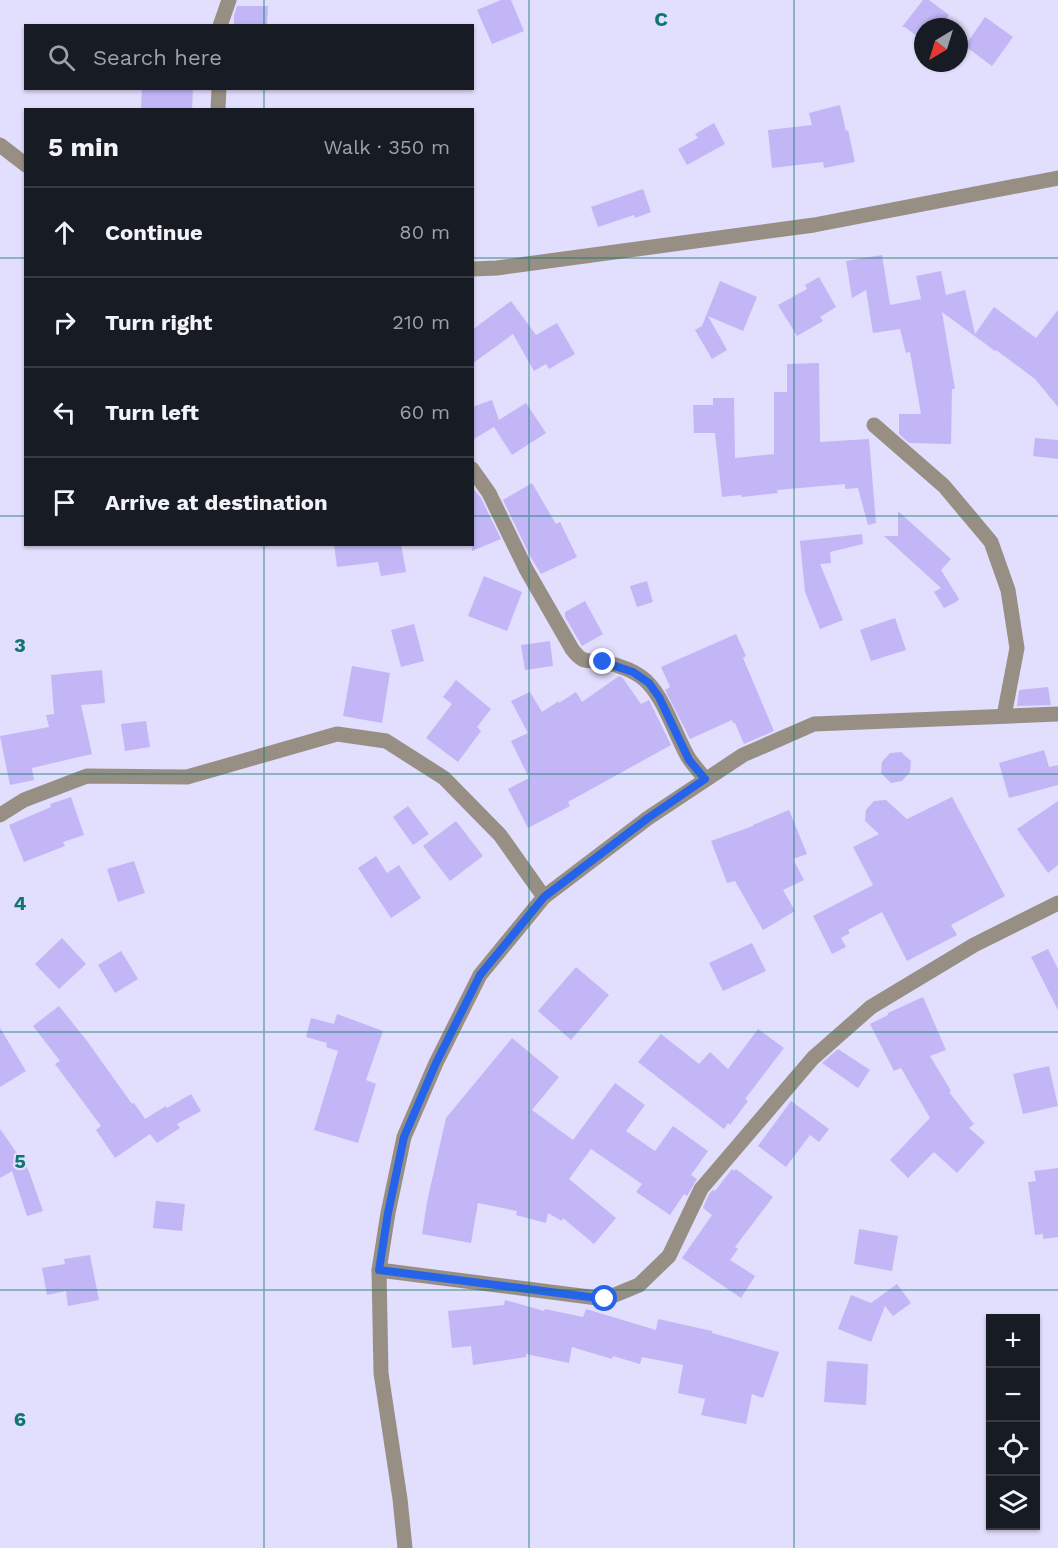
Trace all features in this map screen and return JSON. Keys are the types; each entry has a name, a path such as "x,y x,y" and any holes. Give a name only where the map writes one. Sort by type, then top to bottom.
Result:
{"street":[{"path":"221,24 229,0"},
{"path":"218,108 219,90"},
{"path":"0,145 24,163"},
{"path":"474,269 496,268 814,225 1058,178"},
{"path":"874,425 944,486 991,542 1008,590 1017,648 1004,716"},
{"path":"474,472 489,493 526,569 572,649 579,658 589,662 603,662 633,672 649,683 659,697 689,760 705,779"},
{"path":"405,1548 381,1373 379,1270 404,1137 436,1063 480,975 544,897 648,818 743,755 814,724 1058,714"},
{"path":"0,815 24,801 87,776 187,777 337,735 386,741 444,778 500,834 544,897"},
{"path":"379,1270 605,1299 639,1285 669,1256 701,1189 813,1058 871,1006 974,945 1058,903"}],"building":[{"path":"501,0 511,0 524,31 492,44 477,10"},
{"path":"923,0 929,0 949,15 947,18 914,18 914,34 902,27"},
{"path":"237,6 268,6 267,24 234,24"},
{"path":"985,17 1013,37 992,66 968,48 968,42"},
{"path":"142,90 193,90 192,108 141,108"},
{"path":"840,105 855,162 824,168 823,162 772,168 768,130 812,125 809,113"},
{"path":"714,123 725,144 687,165 678,149 698,138 695,134"},
{"path":"643,189 651,212 598,227 591,207"},
{"path":"882,255 890,305 921,299 916,276 941,271 946,295 965,290 975,334 994,307 1036,338 1058,310 1058,407 1035,379 942,312 955,389 952,389 951,444 909,443 899,434 899,414 921,414 910,352 906,353 900,329 873,333 866,290 852,298 846,261"},
{"path":"819,277 836,307 820,317 823,321 797,336 778,305 807,289 805,285"},
{"path":"720,281 757,297 743,331 708,316 727,350 712,359 695,330 702,326"},
{"path":"511,301 536,335 557,323 575,354 549,369 546,364 534,371 513,334 474,363 474,329"},
{"path":"819,363 820,442 869,439 876,523 868,525 858,488 845,489 845,484 777,490 778,493 742,497 741,495 722,497 715,433 694,433 693,405 713,405 713,398 734,398 735,458 774,454 774,392 787,392 787,364"},
{"path":"492,400 499,420 526,403 546,433 512,455 494,427 474,439 474,406"},
{"path":"1035,438 1058,440 1058,459 1033,456"},
{"path":"532,483 556,524 560,522 577,557 541,574 503,500"},
{"path":"474,489 481,498 501,539 472,551 472,546 474,546"},
{"path":"898,511 951,559 941,570 959,599 956,602 944,608 934,592 941,588 884,536 898,536"},
{"path":"862,534 863,544 830,552 831,563 820,564 843,620 820,629 805,592 800,541"},
{"path":"334,546 401,546 406,572 381,576 378,562 337,567"},
{"path":"484,576 522,592 507,631 468,616"},
{"path":"647,581 653,602 637,607 630,586"},
{"path":"585,601 603,634 582,646 565,617 565,612"},
{"path":"895,618 906,650 871,661 860,630"},
{"path":"414,624 424,661 401,667 391,630"},
{"path":"736,634 746,656 743,658 774,731 744,744 732,720 690,739 665,690 670,687 661,667"},
{"path":"550,641 553,666 525,670 521,645"},
{"path":"352,666 390,673 382,723 343,716"},
{"path":"102,670 105,703 81,705 92,754 32,768 34,780 10,785 0,736 49,727 46,715 54,714 51,675"},
{"path":"619,676 641,704 649,700 671,745 568,802 570,806 528,828 508,789 529,778 511,741 528,733 511,701 530,692 542,712 576,692 582,702"},
{"path":"456,680 491,709 477,727 481,731 458,762 426,738 452,704 443,697"},
{"path":"1048,687 1051,705 1017,706 1019,690"},
{"path":"146,721 150,747 125,751 121,724"},
{"path":"1044,750 1049,767 1058,765 1058,785 1009,798 999,763"},
{"path":"901,752 911,761 910,772 902,781 891,783 881,773 882,762 890,753"},
{"path":"71,797 84,835 63,842 65,846 24,862 9,825 51,807 50,804"},
{"path":"952,797 1005,896 951,925 957,935 907,961 882,912 848,930 850,933 841,938 846,947 832,954 813,916 873,885 853,847 879,834 865,821 866,810 874,801 886,800 907,819"},
{"path":"1058,801 1058,865 1048,873 1017,829"},
{"path":"408,806 429,834 413,845 393,817"},
{"path":"789,810 807,854 793,859 804,880 783,890 795,911 763,930 735,881 727,883 711,841"},
{"path":"456,821 483,856 450,881 423,846"},
{"path":"376,856 387,873 399,865 421,898 391,918 358,868"},
{"path":"134,861 145,893 118,902 107,869"},
{"path":"62,938 86,964 59,989 35,964"},
{"path":"752,943 766,971 723,991 709,963"},
{"path":"1048,949 1058,969 1058,1010 1031,957"},
{"path":"121,951 138,979 115,993 98,965"},
{"path":"576,967 609,995 571,1040 538,1011"},
{"path":"923,997 946,1050 930,1056 951,1091 949,1092 974,1124 969,1128 985,1142 957,1173 934,1152 908,1178 890,1160 930,1118 901,1068 894,1071 870,1024"},
{"path":"59,1006 145,1119 191,1094 201,1111 177,1124 180,1128 157,1143 150,1134 115,1158 96,1130 101,1126 55,1064 60,1061 33,1026"},
{"path":"337,1014 383,1031 366,1080 376,1084 358,1143 314,1130 338,1051 326,1047 327,1043 306,1037 311,1018 334,1024"},
{"path":"0,1028 26,1071 0,1087"},
{"path":"758,1029 784,1048 745,1099 748,1101 730,1125 728,1123 724,1129 638,1062 661,1034 699,1064 710,1052 728,1069"},
{"path":"512,1038 559,1077 532,1110 573,1140 615,1083 645,1105 626,1131 655,1151 673,1126 708,1151 691,1175 697,1179 687,1196 684,1194 670,1215 636,1192 642,1184 591,1149 569,1179 616,1218 594,1244 563,1218 562,1221 548,1213 546,1223 516,1215 517,1211 478,1203 471,1243 422,1234 446,1118"},
{"path":"838,1049 870,1070 858,1088 822,1063"},
{"path":"1049,1066 1058,1106 1023,1114 1013,1074"},
{"path":"791,1101 829,1129 819,1142 810,1135 786,1167 758,1146"},
{"path":"0,1129 28,1169 43,1211 27,1216 12,1171 0,1178"},
{"path":"1058,1168 1058,1237 1043,1239 1043,1234 1035,1235 1028,1182 1036,1181 1034,1171"},
{"path":"732,1169 734,1171 736,1169 773,1197 735,1247 738,1249 730,1260 755,1276 741,1298 682,1258 712,1215 703,1208 709,1194 715,1191"},
{"path":"156,1201 185,1204 182,1231 153,1228"},
{"path":"859,1229 898,1236 892,1271 854,1264"},
{"path":"90,1255 99,1300 68,1306 66,1291 47,1295 42,1268 65,1264 64,1259"},
{"path":"897,1284 911,1303 893,1316 885,1306 871,1342 838,1329 851,1295 871,1303"},
{"path":"505,1300 544,1311 545,1309 583,1317 586,1309 656,1330 658,1319 712,1331 712,1333 779,1352 763,1398 752,1394 746,1424 701,1415 705,1399 678,1393 683,1365 642,1357 640,1364 613,1356 612,1359 572,1347 569,1363 526,1354 526,1357 473,1365 471,1346 452,1348 448,1311 504,1305"},
{"path":"827,1361 868,1364 866,1405 824,1402"}],"route":[{"path":"603,662 633,672 649,683 659,697 689,760 705,779 648,818 544,897 480,975 436,1063 404,1137 379,1270 605,1299"}]}
